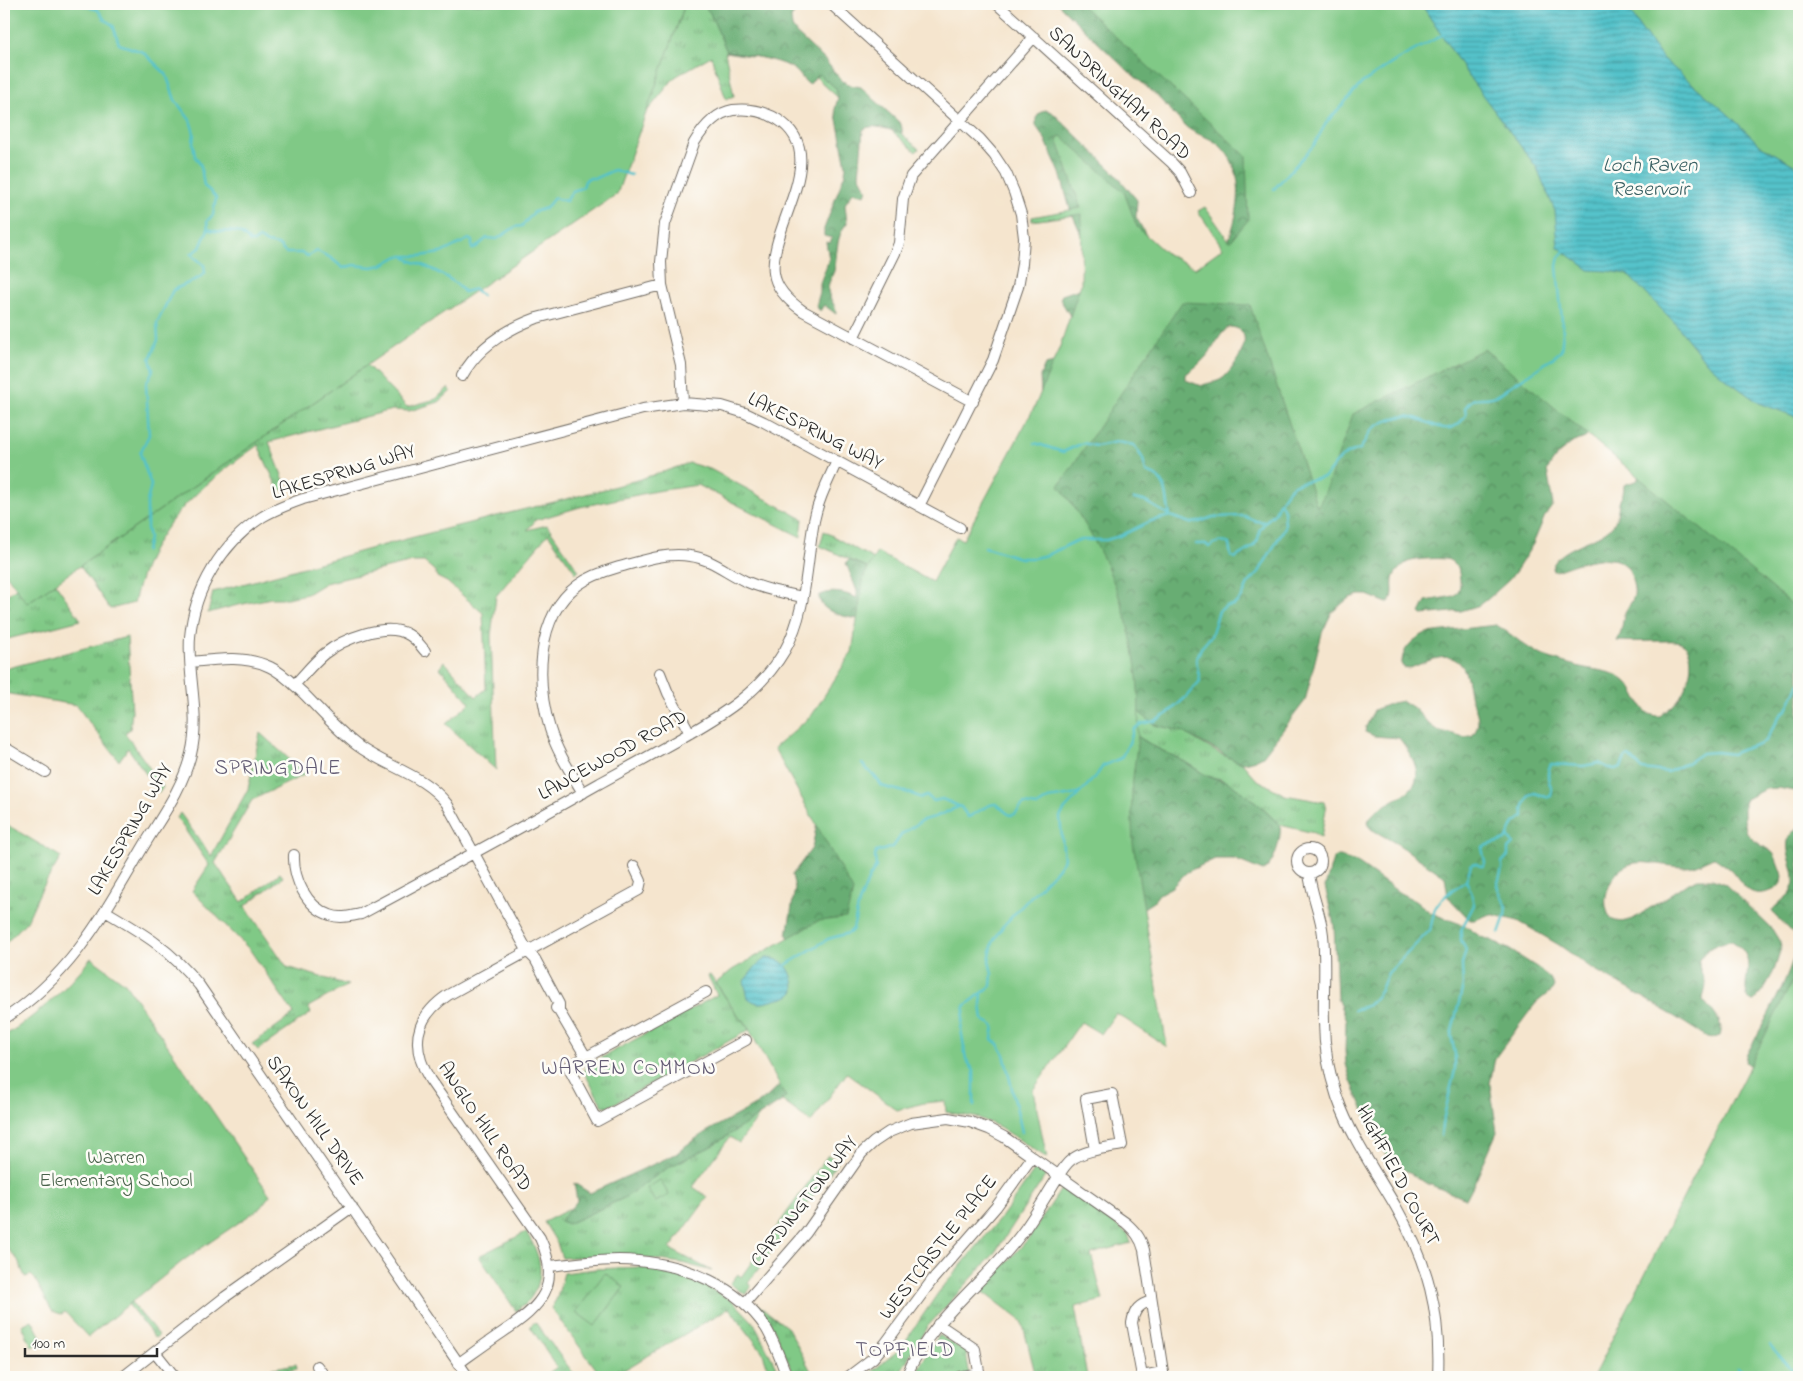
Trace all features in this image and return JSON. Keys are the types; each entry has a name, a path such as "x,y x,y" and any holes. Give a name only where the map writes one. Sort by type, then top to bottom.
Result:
{"street":[{"path":"831,4 990,150 1006,173 1021,214 1024,238 1018,287 993,360 919,506"},
{"name":"SANDRINGHAM ROAD","path":"997,4 1171,162 1180,172 1191,193"},
{"path":"853,338 899,243 903,200 911,176 1034,37"},
{"path":"683,402 681,365 662,286 661,254 665,224 700,131 720,114 746,109 758,110 782,122 798,144 800,155 801,165 798,180 775,245 773,260 777,286 793,304 973,402"},
{"path":"462,376 468,365 479,353 510,330 522,324 537,318 662,286"},
{"name":"LAKESPRING WAY","path":"4,1019 39,993 79,950 105,911 172,799 184,776 195,732 196,712 190,637 200,596 209,574 231,544 262,517 280,507 643,409 683,402 722,406 764,422 960,528"},
{"name":"LANCEWOOD ROAD","path":"294,855 294,866 303,890 314,905 330,916 340,917 361,914 732,708 762,682 786,648 798,620 814,520 819,502 837,461"},
{"path":"582,793 550,730 546,714 542,670 544,640 548,626 565,597 577,586 606,571 662,556 676,555 700,557 745,581 775,592 803,597"},
{"path":"294,685 322,656 334,647 345,641 381,630 390,629 409,635 425,651"},
{"path":"191,662 222,658 241,659 271,667 294,685 346,736 359,746 434,789 448,804 528,952 535,959 559,1004 559,1011 586,1057"},
{"path":"660,674 690,733"},
{"path":"4,747 45,772"},
{"name":"ANGLO HILL ROAD","path":"459,1363 519,1322 534,1308 545,1292 550,1266 548,1254 540,1238 430,1080 422,1066 416,1041 424,1020 437,1002 639,890 641,881 634,866"},
{"name":"HIGHFIELD COURT","path":"1309,873 1310,889 1323,934 1325,1041 1331,1075 1345,1118 1355,1139 1396,1207 1419,1252 1435,1308 1439,1356 1438,1377"},
{"name":"SAXON HILL DRIVE","path":"105,911 152,939 184,967 199,985 468,1377"},
{"path":"706,992 568,1067 597,1121 746,1040"},
{"path":"906,1377 924,1343 938,1324 1023,1232 1072,1159 1096,1150 1122,1145 1112,1094 1086,1099 1096,1150"},
{"name":"CARDINGTON WAY","path":"745,1303 806,1234 862,1153 874,1142 889,1132 911,1123 948,1118 979,1124 1004,1137 1135,1231 1141,1240 1144,1250 1152,1301 1163,1372 1142,1376 1132,1323 1133,1315 1142,1304 1152,1301"},
{"name":"WESTCASTLE PLACE","path":"848,1377 872,1358 885,1344 933,1279 996,1207 1032,1157"},
{"path":"123,1377 225,1297 352,1207"},
{"path":"550,1266 610,1261 636,1261 660,1264 703,1277 723,1287 745,1303 767,1330 787,1377"},
{"path":"938,1324 975,1349 980,1375 959,1377"},
{"path":"155,1352 175,1377"},
{"path":"318,1366 326,1377"}],"green space":[{"path":"4,4 685,4 617,194 367,365 27,603 4,571"},
{"path":"685,4 752,4 919,149 916,152 890,129 867,125 802,64 725,52 734,96 726,99 711,56 675,77 645,114"},
{"path":"702,4 765,4 774,11 783,9 788,4 800,4 791,18 792,27 796,33 825,60 841,80 850,85 861,87 901,124 902,133 876,127 863,130 859,175 867,190 865,195 853,192 845,204 847,223 840,234 834,271 828,287 828,293 836,314 824,305 820,311 816,306 820,292 820,283 829,259 826,242 830,243 832,238 824,236 824,229 846,166 835,109 838,97 836,88 819,75 808,84 789,66 762,58 727,52 710,13"},
{"path":"1058,4 1421,4 1799,418 1799,792 1778,788 1765,789 1746,799 1744,803 1744,820 1747,833 1775,856 1782,875 1781,883 1777,888 1770,891 1755,893 1746,888 1730,869 1713,857 1689,867 1650,863 1630,864 1614,877 1606,897 1606,908 1611,919 1624,921 1633,919 1688,883 1698,879 1712,879 1725,884 1772,929 1780,942 1781,948 1773,973 1763,991 1754,1001 1749,1000 1746,993 1748,963 1746,955 1741,948 1732,941 1716,945 1702,955 1699,966 1706,985 1703,1000 1719,1021 1721,1026 1720,1036 1707,1037 1590,967 1559,945 1518,921 1490,914 1470,920 1448,897 1445,877 1399,845 1371,829 1367,824 1372,815 1409,790 1415,782 1416,772 1412,758 1399,738 1374,736 1365,732 1374,710 1403,701 1414,708 1437,730 1465,737 1473,735 1477,727 1477,712 1471,699 1465,672 1460,663 1445,657 1408,669 1402,666 1405,650 1416,639 1426,633 1496,625 1544,656 1575,666 1619,676 1631,687 1642,707 1652,715 1660,716 1680,698 1688,681 1691,666 1691,658 1686,646 1674,641 1617,641 1621,632 1624,615 1634,595 1632,579 1628,568 1621,562 1611,559 1600,559 1556,571 1553,571 1552,568 1562,554 1598,536 1612,526 1617,516 1624,485 1638,480 1638,459 1599,426 1585,438 1572,443 1558,454 1547,470 1553,505 1545,516 1533,544 1509,580 1480,605 1461,611 1422,615 1420,613 1426,601 1454,596 1459,590 1460,583 1458,568 1450,561 1446,559 1420,560 1406,563 1396,573 1393,578 1393,594 1387,603 1367,595 1349,598 1332,612 1322,633 1305,701 1263,756 1244,763 1236,761 1181,731 1155,725 1140,713 959,541 965,540 1041,396 1040,376 1045,365 1064,361 1071,321 1060,299 1062,295 1082,288 1086,245 1070,209 1060,173 1045,139 1036,126 1036,118 1040,113 1045,110 1052,112 1114,172 1137,200 1136,217 1147,237 1166,262 1204,270 1219,265 1230,236 1238,203 1238,188 1236,172 1230,158 1215,142 1193,132 1185,126 1157,96 1117,61","holes":["1229,327 1238,329 1243,334 1242,349 1234,366 1223,378 1201,386 1186,380 1186,374 1205,358 1226,329"]},
{"path":"1080,4 1799,4 1799,610 1484,349 1353,414 1324,495 1317,507 1250,305 1182,302 1059,486 1095,542 1121,602 1130,634 1139,700 1132,797 1133,843 1167,1047 1116,1013 1101,1034 1081,1022 1033,1090 1047,1158 1000,1127 979,1118 946,1112 945,1101 924,1103 897,1110 847,1073 811,1122 781,1100 786,1097 744,1020 741,1020 716,983 732,970 818,921 846,918 853,891 774,748 812,715 852,652 864,576 877,552 932,582 956,537 963,540 1035,406 1060,346 1081,284 1082,214 1032,221 1032,217 1081,208 1057,139 1061,136 1124,192 1137,227 1167,254 1195,268 1223,248 1198,211 1205,207 1230,242 1248,220 1246,156"},
{"path":"367,365 407,407 436,399 448,388 451,391 439,402 409,411 392,410 269,442 287,488 279,491 258,445 215,477 196,494 165,530 152,552 134,603 110,609 80,566"},
{"path":"689,463 710,469 803,519 801,537 698,485 656,491 580,507 536,520 527,530 547,525 579,571 576,573 548,534 496,596 491,636 496,770 446,724 470,703 440,668 444,661 476,697 486,689 483,613 447,582 437,577 435,571 424,562 413,562 325,583 307,594 287,598 271,598 208,613 213,592 405,539 607,488"},
{"path":"824,531 1128,703 1155,725 1181,731 1218,753 1242,763 1256,779 1285,795 1324,802 1326,809 1321,838 1314,833 1280,825 1257,803 1221,779 1207,776 1185,762 1153,746 855,562 820,546"},
{"path":"849,560 862,565 1153,746 1185,762 1207,776 1228,782 1257,803 1280,825 1278,844 1274,857 1263,871 1234,859 1215,859 1187,872 1172,887 1159,894 1153,902 1139,911 875,1061 793,1094 710,1147 669,1167 624,1198 568,1224 560,1221 577,1201 574,1183 590,1193 676,1154 697,1138 767,1097 787,1078 792,943 787,935 795,888 792,875 812,848 817,823 879,622 843,616 826,609 821,603 819,596 833,592 857,598 857,591 846,563"},
{"path":"55,583 81,620 4,640 4,597 16,588 27,603"},
{"path":"127,637 132,711 130,729 125,733 163,787 159,793 128,748 119,761 76,705 4,693 4,669"},
{"path":"260,733 306,774 252,800 215,863 242,902 280,873 283,877 245,906 287,967 348,985 308,1007 311,1013 258,1050 252,1044 294,1014 250,950 192,891 209,865 177,818 180,813 211,856 248,789"},
{"path":"4,823 61,857 40,892 27,921 4,945"},
{"path":"1799,827 1799,1058 1753,1069 1745,1062 1746,1056 1785,979 1795,948 1793,934 1772,911 1789,895 1793,888 1794,880 1788,840"},
{"path":"1338,856 1356,862 1431,913 1466,926 1481,937 1510,950 1538,968 1550,978 1554,986 1552,990 1536,1003 1495,1058 1490,1084 1497,1132 1466,1199 1426,1183 1390,1161 1379,1145 1351,1081 1346,1064 1346,1020 1337,998 1334,925 1325,887 1333,859"},
{"name":"Warren Elementary School","path":"91,958 125,983 270,1195 260,1208 184,1260 88,1337 65,1312 61,1314 52,1311 35,1279 31,1275 25,1277 18,1260 4,1245 4,1036 51,1001"},
{"path":"1799,968 1799,1377 1593,1377"},
{"path":"710,975 741,1020 744,1020 749,1030 608,1107 602,1105 584,1072 586,1066 717,995 708,976"},
{"path":"765,1108 739,1143 730,1137 693,1187 708,1197 670,1249 712,1271 682,1263 622,1255 562,1258 557,1243 544,1222"},
{"path":"828,1155 838,1162 748,1283 751,1287 746,1295 730,1284 738,1274 741,1277"},
{"path":"1036,1168 1046,1175 994,1254 927,1327 897,1377 865,1377 900,1349 938,1293 1003,1215"},
{"path":"660,1180 669,1195 655,1202 647,1188"},
{"path":"1063,1186 1128,1234 1131,1243 1091,1254 1103,1300 1075,1307 1087,1377 1036,1377 1022,1321 981,1290 1029,1238"},
{"path":"526,1232 539,1261 539,1279 531,1297 524,1306 516,1311 479,1256"},
{"path":"641,1267 690,1278 733,1301 754,1323 781,1377 771,1377 762,1351 729,1308 612,1377 602,1377 551,1308 557,1298 564,1273 595,1269"},
{"path":"605,1273 624,1287 595,1326 576,1312"},
{"path":"131,1302 159,1335 155,1338 128,1304"},
{"path":"756,1303 788,1328 814,1377 795,1377 773,1327"},
{"path":"32,1320 43,1341 32,1347 22,1325"},
{"path":"535,1322 576,1377 543,1377 557,1367 530,1326"},
{"path":"939,1335 966,1352 970,1377 913,1377"},
{"path":"296,1364 297,1369 241,1377 246,1373"}],"water":[{"name":"Loch Raven Reservoir","path":"1421,4 1626,4 1663,59 1727,113 1760,145 1799,168 1799,418 1759,403 1727,380 1705,361 1674,322 1627,274 1589,270 1558,247 1555,211 1537,168 1469,77"},
{"path":"766,958 779,960 788,967 794,984 794,991 783,998 758,1003 748,998 744,981 757,965"}],"waterway":[{"path":"81,4 98,10 105,20 113,25 119,44 143,52 166,74 175,100 190,120 194,133 195,156 201,166 204,186 216,198 213,215 207,221 208,229 200,248 191,254 204,265 205,273 199,278 173,290 157,323 158,340 150,359 153,370 146,384 149,435 140,453 151,485 147,502 149,538 146,551"},
{"path":"1274,189 1314,145 1326,123 1362,83 1397,60 1444,34"},
{"path":"208,229 239,233 250,242 254,242 259,238 267,243 278,245 286,253 301,253 308,256 317,251 331,258 343,268 354,265 372,267 382,265 398,256 420,256 441,253 469,239 472,241 472,249 474,249 487,238 497,239 515,227 522,226 534,212 546,208 554,198 566,201 573,191 583,187 588,178 596,178 614,170 631,175"},
{"path":"974,1105 974,1071 966,1059 961,1029 965,1006 991,986 992,974 989,961 993,942 1003,926 1057,869 1064,859 1060,817 1065,809 1103,766 1121,758 1134,729 1141,724 1155,721 1167,714 1200,681 1196,660 1201,648 1211,636 1219,611 1226,606 1234,605 1242,597 1248,584 1259,572 1285,527 1284,510 1280,502 1289,489 1299,483 1325,477 1343,456 1360,449 1373,429 1388,420 1408,416 1441,428 1453,427 1460,423 1466,415 1465,408 1471,401 1477,398 1498,395 1544,365 1561,351 1563,332 1557,266 1559,257 1565,250"},
{"path":"405,257 446,277 464,292 475,289 482,296"},
{"path":"1035,443 1063,452 1083,443 1096,446 1117,442 1134,445 1143,459 1146,472 1156,476 1164,485 1170,515"},
{"path":"1134,499 1144,501 1169,515"},
{"path":"985,547 1020,558 1034,558 1047,555 1078,540 1106,540 1120,536 1151,521 1170,516 1190,523 1213,517 1244,516 1256,521 1265,522 1275,513 1279,503"},
{"path":"1196,544 1206,544 1209,547 1219,542 1227,543 1229,544 1231,556 1235,558 1255,544 1259,531 1265,522"},
{"path":"1354,1010 1369,1005 1380,992 1388,973 1430,930 1435,908 1441,900 1466,881 1471,865 1475,863 1484,866 1482,848 1506,840 1514,823 1524,816 1523,808 1529,795 1535,793 1546,797 1551,795 1552,789 1548,773 1551,764 1583,766 1599,763 1615,769 1621,767 1625,758 1629,756 1642,769 1668,772 1702,753 1732,754 1751,746 1759,745 1765,741 1780,716 1788,708 1799,683"},
{"path":"862,764 882,786 921,798 927,796 934,801 942,799 961,807 968,817 994,804 997,804 1012,815 1024,804 1037,806 1048,799 1073,795 1081,791"},
{"path":"786,965 828,939 849,933 853,929 859,903 869,878 876,867 876,852 893,847 902,834 923,820 958,807"},
{"path":"1499,933 1505,916 1506,906 1497,886 1502,862 1508,856 1508,849 1513,844 1508,836"},
{"path":"1441,1136 1455,1070 1455,1054 1451,1035 1463,986 1462,964 1466,950 1461,940 1461,930 1474,905 1471,891 1466,881"},
{"path":"982,994 983,1020 994,1026 992,1039 998,1044 1004,1054 1022,1132"},
{"path":"1770,1345 1798,1377"},
{"path":"1737,1368 1756,1377"}],"district":[{"name":"SPRINGDALE","path":"278,769"},
{"name":"WARREN COMMON","path":"629,1069"},
{"name":"TOPFIELD","path":"905,1351"}]}
